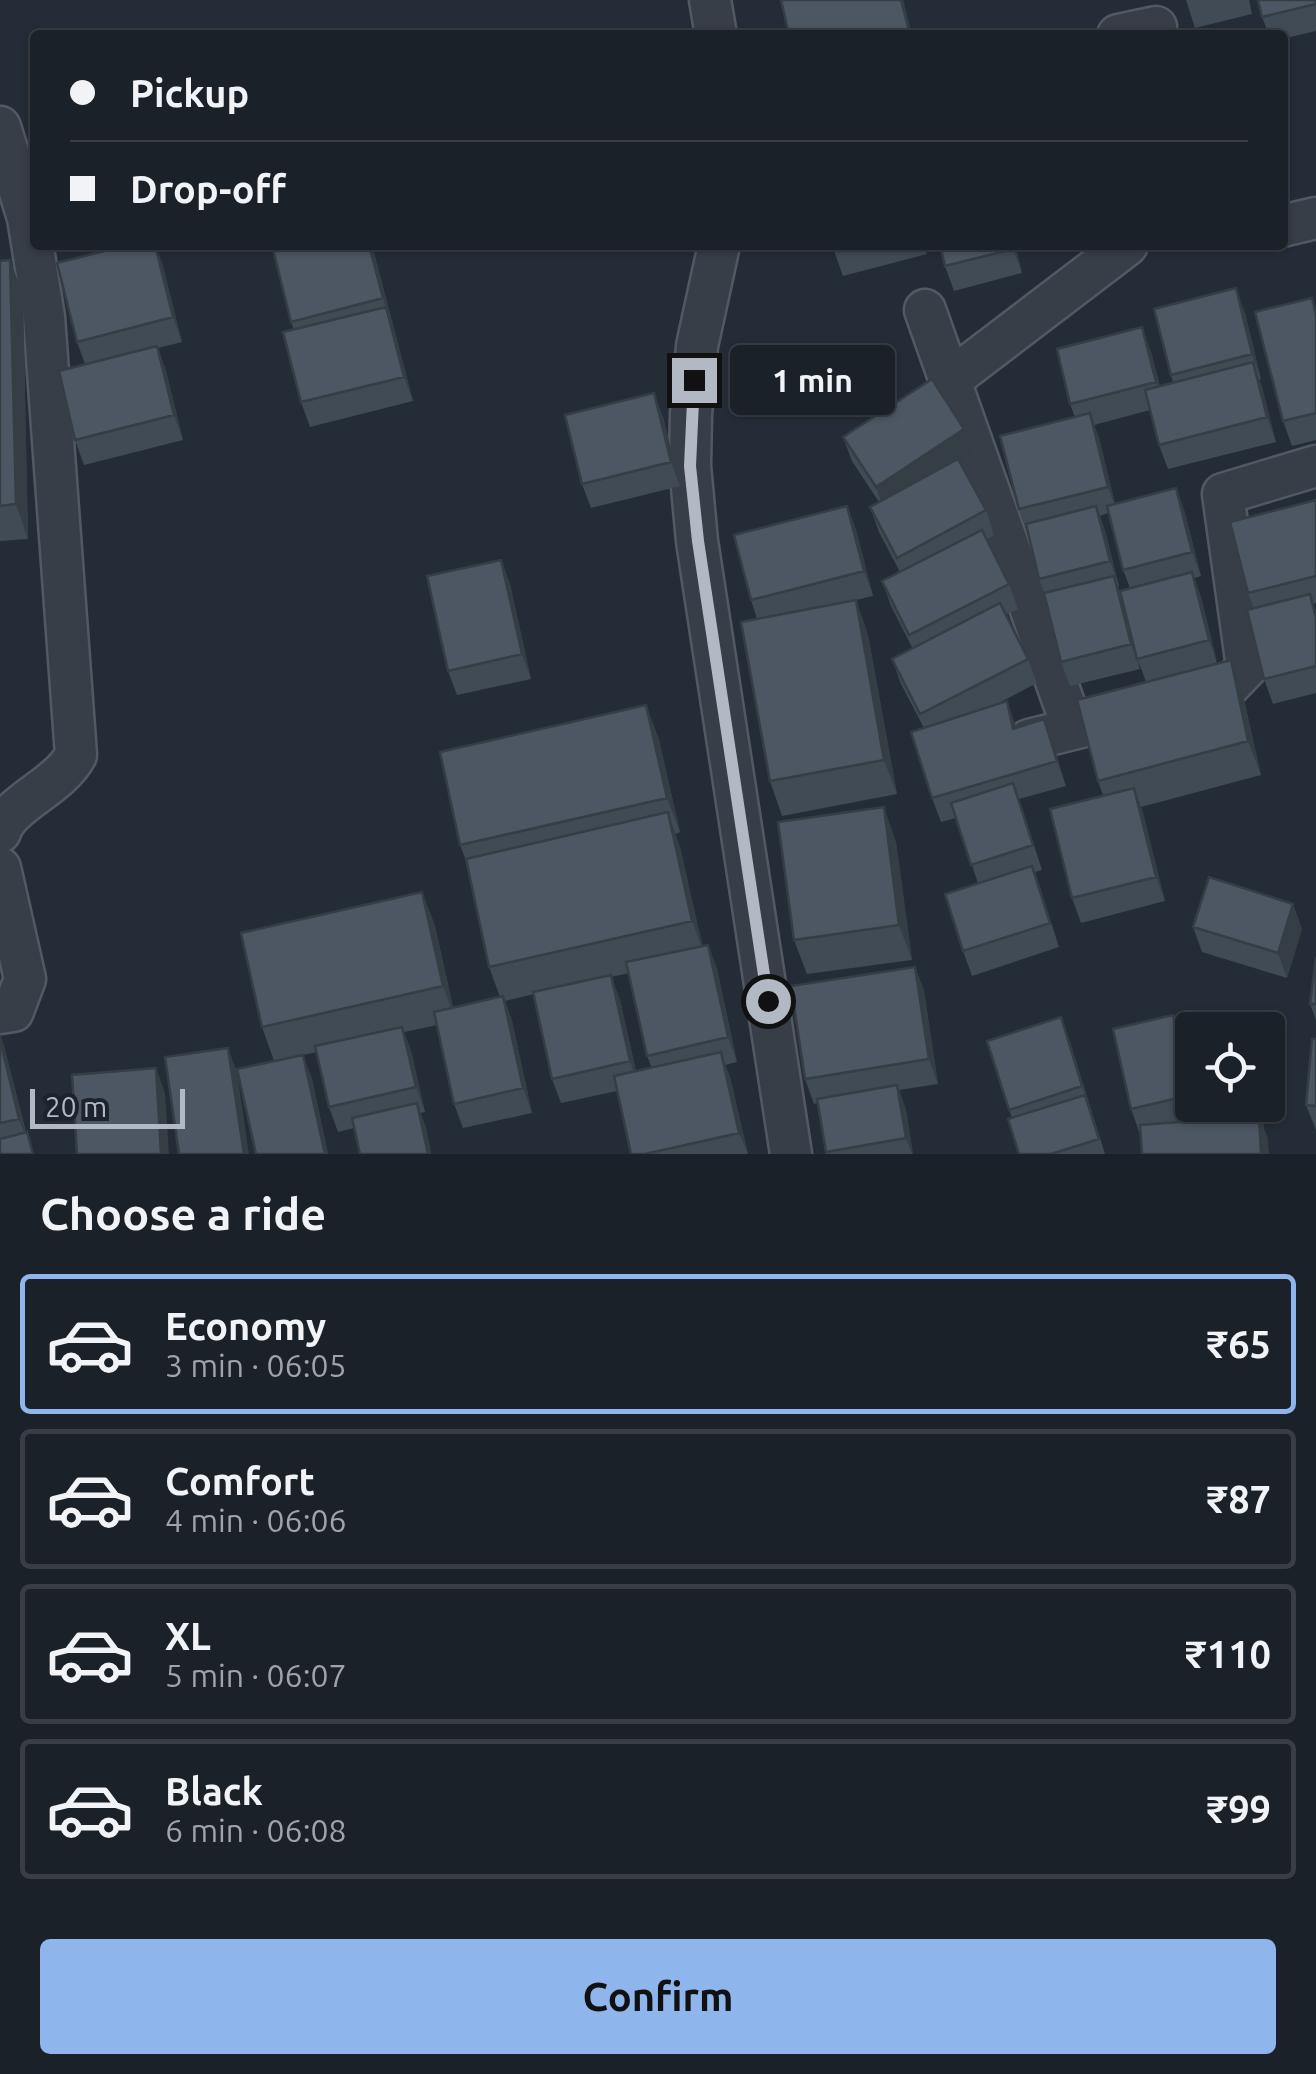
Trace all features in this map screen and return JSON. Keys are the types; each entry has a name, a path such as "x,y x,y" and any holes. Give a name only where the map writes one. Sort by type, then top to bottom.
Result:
{"street":[{"path":"710,0 715,30"},
{"path":"0,127 30,230"},
{"path":"1288,225 1316,218"},
{"path":"0,832 4,820 58,779 76,755 44,317 33,250"},
{"path":"718,250 697,346 690,466 700,560 791,1154"},
{"path":"950,380 1119,250"},
{"path":"925,310 1073,728"},
{"path":"1029,740 1224,691 1247,666 1223,494 1316,466"},
{"path":"0,868 26,979 12,1011 0,1013"}],"building":[{"path":"781,0 901,0 909,30 788,30"},
{"path":"1258,0 1316,0 1316,4 1262,17"},
{"path":"108,250 156,250 173,317 77,342 57,263"},
{"path":"273,250 370,250 383,298 291,322"},
{"path":"941,250 1009,250 945,266"},
{"path":"10,260 16,504 0,506 0,261"},
{"path":"1236,288 1252,354 1171,375 1154,309"},
{"path":"1312,298 1316,315 1316,413 1283,421 1255,312"},
{"path":"386,307 404,377 301,402 283,332"},
{"path":"1142,327 1156,382 1070,404 1057,349"},
{"path":"157,346 174,415 75,440 59,371"},
{"path":"1253,362 1267,417 1159,445 1145,390"},
{"path":"932,379 964,429 876,487 843,437"},
{"path":"654,393 671,462 582,484 565,415"},
{"path":"1090,413 1108,487 1019,509 1000,436"},
{"path":"958,459 986,510 897,558 870,507"},
{"path":"1176,488 1192,552 1123,570 1107,506"},
{"path":"1316,500 1316,576 1248,593 1230,522"},
{"path":"847,506 864,571 751,600 734,535"},
{"path":"1096,506 1110,561 1039,579 1026,524"},
{"path":"982,530 1009,584 909,635 882,581"},
{"path":"501,560 522,654 448,671 427,576"},
{"path":"1192,572 1209,640 1137,659 1120,591"},
{"path":"1114,576 1131,644 1061,662 1044,593"},
{"path":"1310,594 1316,618 1316,666 1264,679 1247,610"},
{"path":"856,600 884,760 770,781 741,622"},
{"path":"1000,603 1028,659 920,714 892,659"},
{"path":"1231,660 1248,741 1098,781 1077,700"},
{"path":"1007,701 1013,729 1044,719 1057,761 932,798 911,732"},
{"path":"646,705 667,798 460,845 440,752"},
{"path":"1013,783 1033,845 971,865 951,803"},
{"path":"1134,788 1156,877 1072,898 1050,809"},
{"path":"884,807 899,925 794,940 778,822"},
{"path":"668,812 692,921 489,967 466,859"},
{"path":"1032,866 1050,923 963,951 945,894"},
{"path":"1209,877 1293,904 1278,953 1193,927"},
{"path":"422,892 443,986 262,1027 241,933"},
{"path":"708,945 728,1037 647,1056 626,962"},
{"path":"1316,957 1316,1004 1310,1004"},
{"path":"915,967 929,1059 805,1079 791,986"},
{"path":"611,975 630,1061 552,1079 533,992"},
{"path":"503,996 523,1088 454,1104 434,1012"},
{"path":"1173,1015 1175,1099 1131,1109 1113,1029"},
{"path":"1061,1017 1082,1086 1009,1110 987,1041"},
{"path":"402,1027 416,1087 329,1107 315,1046"},
{"path":"1312,1039 1316,1039 1316,1106 1306,1105"},
{"path":"0,1040 19,1119 0,1123"},
{"path":"228,1048 244,1154 179,1154 165,1057"},
{"path":"721,1052 739,1133 631,1154 614,1076"},
{"path":"303,1055 325,1154 256,1154 237,1069"},
{"path":"156,1068 161,1154 77,1154 72,1075"},
{"path":"897,1085 906,1138 826,1152 817,1099"},
{"path":"1085,1095 1099,1139 1051,1154 1019,1154 1008,1119"},
{"path":"417,1103 428,1154 360,1154 352,1118"},
{"path":"1259,1122 1261,1154 1142,1154 1140,1125"},
{"path":"27,1132 33,1154 0,1154 0,1139"}],"route":[{"path":"694,380 690,466 698,541 768,1001"}]}
